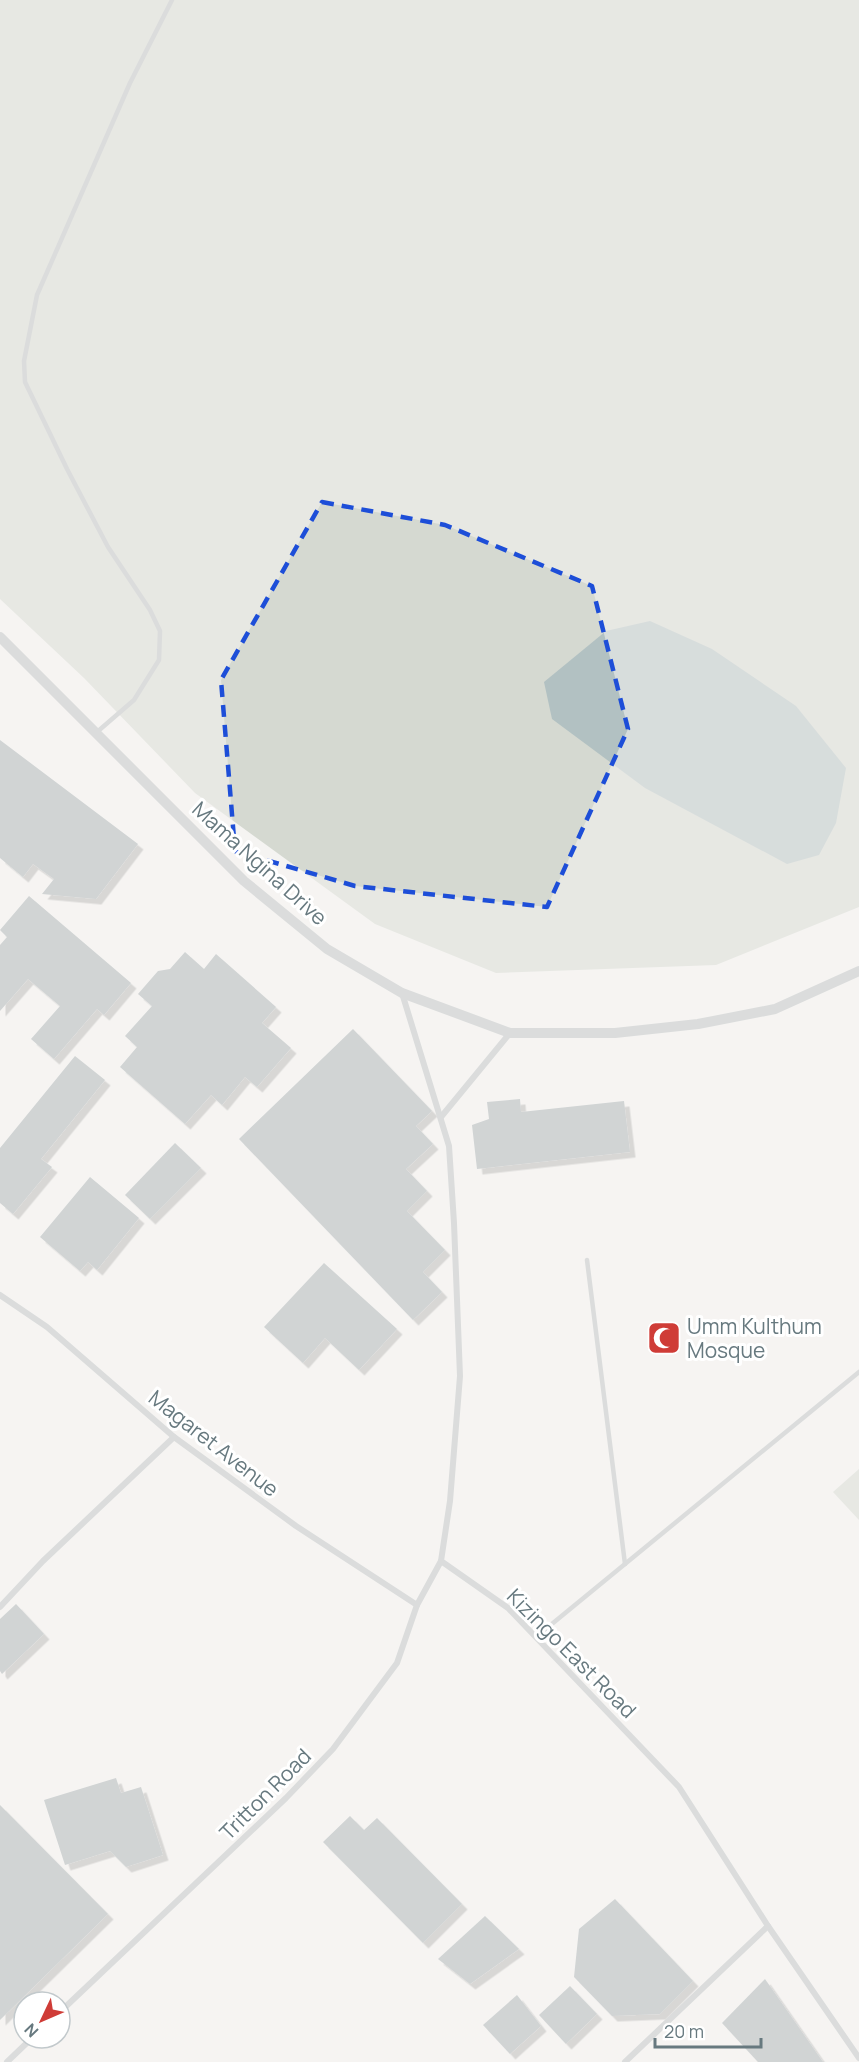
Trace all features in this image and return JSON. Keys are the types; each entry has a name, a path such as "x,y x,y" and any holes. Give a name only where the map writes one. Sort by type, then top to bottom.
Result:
{"street":[{"name":"Mama Ngina Drive","path":"0,637 244,882 327,949 402,993 510,1033 615,1033 709,1022 775,1010 859,971"},
{"path":"402,993 448,1146 454,1222 460,1376 450,1501 441,1561"},
{"path":"441,1117 510,1033"},
{"name":"Magaret Avenue","path":"0,1295 47,1327 174,1437 296,1526 417,1605"},
{"path":"0,1607 44,1561 174,1437"},
{"name":"Tritton Road","path":"72,2001 286,1798 333,1749 397,1663 417,1605 441,1561"},
{"name":"Kizingo East Road","path":"441,1561 508,1608 679,1787 768,1926 859,2058"},
{"path":"625,2062 768,1926"},
{"path":"7,2062 20,2050"}],"lane":[{"path":"95,734 134,700 159,660 160,631 145,601 108,547 67,469 25,382 24,361 37,295 130,83 172,0"},
{"path":"587,1260 625,1564"},
{"path":"536,1637 859,1372"}],"highlighted area":[{"path":"322,502 445,525 592,586 628,729 547,907 355,886 235,851 221,680"}],"shaded area":[{"path":"0,0 859,0 859,907 716,965 496,973 375,924 195,793 84,678 0,599"},
{"path":"650,621 712,649 796,706 846,768 836,823 819,855 787,864 645,788 552,719 544,682 606,631"},
{"path":"859,1469 859,1520 833,1492"}],"building":[{"path":"0,740 138,844 96,899 42,894 54,879 33,864 23,877 0,858"},
{"path":"29,896 131,983 104,1015 97,1009 54,1059 31,1039 60,1006 28,979 0,1011 0,945 7,937 0,930"},
{"path":"185,952 204,969 216,954 276,1007 262,1023 291,1048 257,1087 245,1077 222,1105 211,1095 185,1124 120,1067 137,1047 125,1036 152,1006 138,994 158,971 170,969"},
{"path":"353,1029 432,1111 416,1126 433,1144 406,1169 427,1191 407,1211 445,1250 423,1272 442,1292 413,1320 239,1139"},
{"path":"75,1056 105,1080 41,1159 52,1167 13,1214 0,1203 0,1148"},
{"path":"520,1099 521,1112 624,1101 630,1152 477,1169 472,1125 489,1119 487,1102"},
{"path":"175,1143 201,1168 150,1219 125,1195"},
{"path":"90,1177 139,1218 97,1270 88,1262 80,1271 40,1237"},
{"path":"324,1263 397,1329 359,1370 325,1338 303,1363 264,1327"},
{"path":"16,1604 44,1634 2,1674 0,1671 0,1619"},
{"path":"116,1778 121,1793 141,1787 163,1855 126,1867 110,1851 65,1865 44,1800"},
{"path":"0,1805 108,1914 31,1990 12,1990 12,2008 0,2020"},
{"path":"350,1816 364,1830 377,1818 462,1904 423,1943 323,1842"},
{"path":"615,1899 693,1981 660,2014 612,2016 574,1977 579,1929"},
{"path":"485,1916 519,1949 470,1984 438,1959"},
{"path":"765,1979 823,2062 758,2062 722,2023"},
{"path":"570,1986 597,2014 566,2044 539,2015"},
{"path":"517,1995 541,2026 510,2054 483,2025"}],"place":[{"name":"Umm Kulthum Mosque","path":"664,1338"}]}
